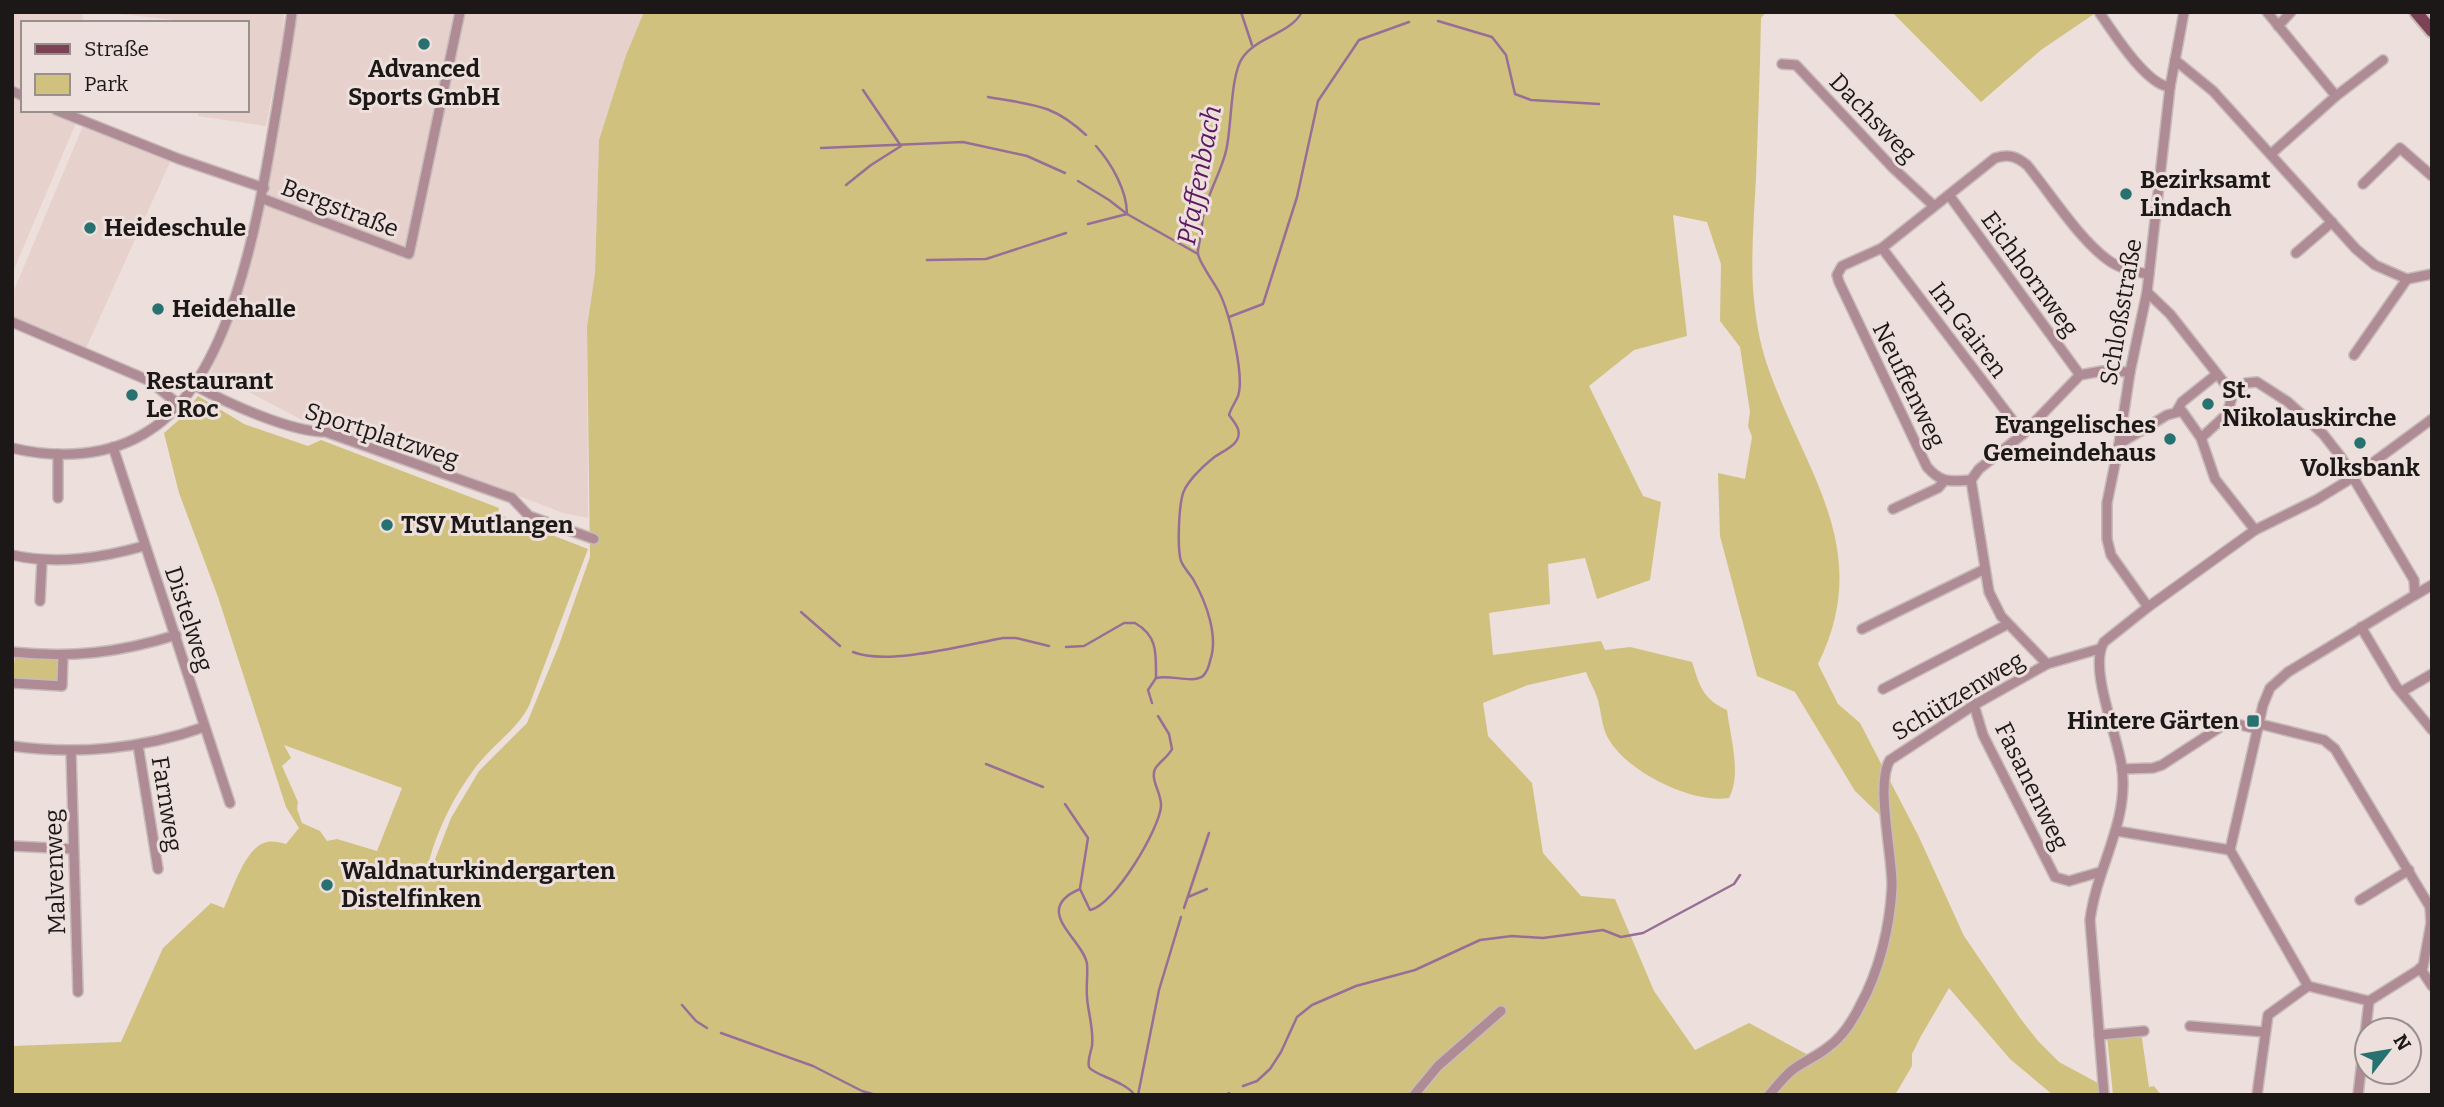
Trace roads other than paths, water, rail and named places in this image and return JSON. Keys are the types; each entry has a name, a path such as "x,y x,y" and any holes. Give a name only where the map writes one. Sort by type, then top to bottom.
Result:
{"main road":[{"path":"2416,12 2432,31"}],"street":[{"path":"12,448 32,453 72,455 113,447 151,430 194,385 219,338 238,291 264,188 292,12"},
{"name":"Bergstraße","path":"261,198 409,254 460,12"},
{"path":"2099,12 2149,77 2161,86 2170,87"},
{"name":"Schloßstraße","path":"2148,607 2112,555 2107,539 2107,503 2147,292 2170,87 2184,12"},
{"path":"2267,12 2336,96"},
{"path":"2278,26 2291,12"},
{"path":"2175,60 2213,91 2356,248 2375,265 2407,279 2432,274"},
{"path":"2271,155 2336,96 2383,60"},
{"name":"Dachsweg","path":"1782,64 1796,65 1892,167 1934,206"},
{"path":"62,112 179,159 264,188"},
{"path":"2363,184 2400,148 2432,176"},
{"path":"1882,248 1995,158 2004,155 2017,157 2027,164 2108,261 2128,271 2149,274"},
{"name":"Eichhornweg","path":"1949,195 2080,375"},
{"path":"2296,253 2332,222"},
{"name":"Neuffenweg","path":"1882,248 1844,264 1838,275 1839,282 1927,467 1944,481 1971,480"},
{"name":"Im Gairen","path":"1882,248 2023,434"},
{"path":"2354,355 2407,279"},
{"path":"2147,292 2170,314 2233,394"},
{"path":"12,322 150,381 178,404"},
{"path":"2048,664 2001,616 1989,592 1971,480 1979,469 2023,434 2080,375 2130,372"},
{"path":"2119,444 2177,411 2182,402 2217,374"},
{"path":"2201,438 2227,414 2233,394 2246,383 2253,381 2288,402 2323,434 2341,457 2406,563 2414,580 2415,595"},
{"name":"Sportplatzweg","path":"194,385 224,401 309,432 326,432 512,498 529,516 594,539"},
{"path":"2177,411 2182,411 2201,438 2215,479 2255,530"},
{"path":"2104,1095 2091,920 2093,896 2100,872 2117,831 2122,769 2100,677 2099,649 2113,633 2255,530 2316,500 2352,478 2432,419"},
{"name":"Distelweg","path":"113,447 230,803"},
{"path":"58,454 58,498"},
{"path":"1893,509 1938,488 1944,481"},
{"path":"12,555 42,560 111,555 145,546"},
{"path":"40,601 42,560"},
{"path":"1862,629 1985,569"},
{"path":"2122,769 2162,765 2228,722 2259,727 2325,740 2335,749 2430,906 2431,923 2427,952 2420,968 2369,1000 2308,986 2230,850 2259,727 2266,696 2274,683 2361,626 2432,585"},
{"path":"1883,689 2008,624"},
{"path":"2361,626 2400,692 2432,730"},
{"path":"12,652 63,655 108,651 176,635"},
{"name":"Schützenweg","path":"1769,1095 1792,1070 1828,1048 1843,1035 1875,974 1890,909 1892,885 1885,767 1890,760 1974,705 2048,664 2099,649"},
{"path":"12,683 62,686 63,655"},
{"path":"2400,692 2432,674"},
{"name":"Fasanenweg","path":"1974,705 1983,734 2055,877 2068,881 2100,872"},
{"path":"12,746 71,751 138,745 204,727"},
{"name":"Farnweg","path":"138,745 158,869"},
{"name":"Malvenweg","path":"71,751 78,992"},
{"path":"2117,831 2230,850"},
{"path":"12,846 73,849"},
{"path":"2360,900 2409,870"},
{"path":"2420,968 2432,986"},
{"path":"2257,1095 2268,1015 2308,986"},
{"path":"2358,1095 2369,1000"},
{"path":"1414,1095 1438,1066 1501,1011"},
{"path":"2190,1026 2264,1032"},
{"path":"2099,1035 2144,1031"}],"waterway":[{"path":"1241,12 1252,45"},
{"name":"Pfaffenbach","path":"1152,703 1148,690 1156,678 1198,678 1203,676 1209,665 1213,641 1210,619 1198,588 1182,564 1180,555 1181,503 1183,492 1194,476 1230,447 1239,435 1229,415 1240,387 1235,344 1223,301 1198,254 1204,212 1226,151 1233,88 1239,65 1249,50 1290,25 1302,12"},
{"path":"1438,21 1492,37 1506,55 1515,94 1531,100 1599,104"},
{"path":"1229,317 1263,304 1297,197 1318,101 1359,40 1409,22"},
{"path":"846,185 901,146 863,90"},
{"path":"988,97 1052,111 1086,135"},
{"path":"821,148 963,142 1027,156 1065,173"},
{"path":"1088,224 1127,214 1118,178 1096,146"},
{"path":"1078,181 1127,214 1198,254"},
{"path":"927,260 986,259 1066,233"},
{"path":"801,612 840,646"},
{"path":"1066,647 1084,646 1124,623 1135,623 1143,628 1152,640 1156,678"},
{"path":"853,652 868,656 905,656 1003,638 1016,638 1049,646"},
{"name":"Pfaffenbach","path":"1135,1095 1123,1085 1089,1067 1092,1027 1087,997 1087,964 1059,916 1060,906 1066,897 1080,889 1090,910 1100,905 1123,881 1153,831 1161,806 1154,773 1172,749 1169,734 1158,716"},
{"path":"986,764 1043,787"},
{"path":"1065,804 1088,838 1080,888"},
{"path":"1184,908 1209,833"},
{"path":"1243,1086 1257,1081 1270,1069 1297,1017 1312,1005 1356,986 1415,970 1480,940 1512,936 1543,938 1603,930 1621,937 1643,933 1734,884 1740,875"},
{"path":"1188,897 1207,889"},
{"path":"1138,1095 1159,990 1181,917"},
{"path":"682,1005 696,1021 707,1028"},
{"path":"721,1033 813,1066 862,1091 876,1095"}],"place":[{"name":"Advanced Sports GmbH","path":"424,44"},
{"name":"Bezirksamt Lindach","path":"2126,194"},
{"name":"Heideschule","path":"90,228"},
{"name":"Heidehalle","path":"158,309"},
{"name":"Restaurant Le Roc","path":"132,395"},
{"name":"St. Nikolauskirche","path":"2208,404"},
{"name":"Evangelisches Gemeindehaus","path":"2170,439"},
{"name":"Volksbank","path":"2360,443"},
{"name":"TSV Mutlangen","path":"387,525"},
{"name":"Hintere Gärten","path":"2253,721"},
{"name":"Waldnaturkindergarten Distelfinken","path":"327,885"}]}
